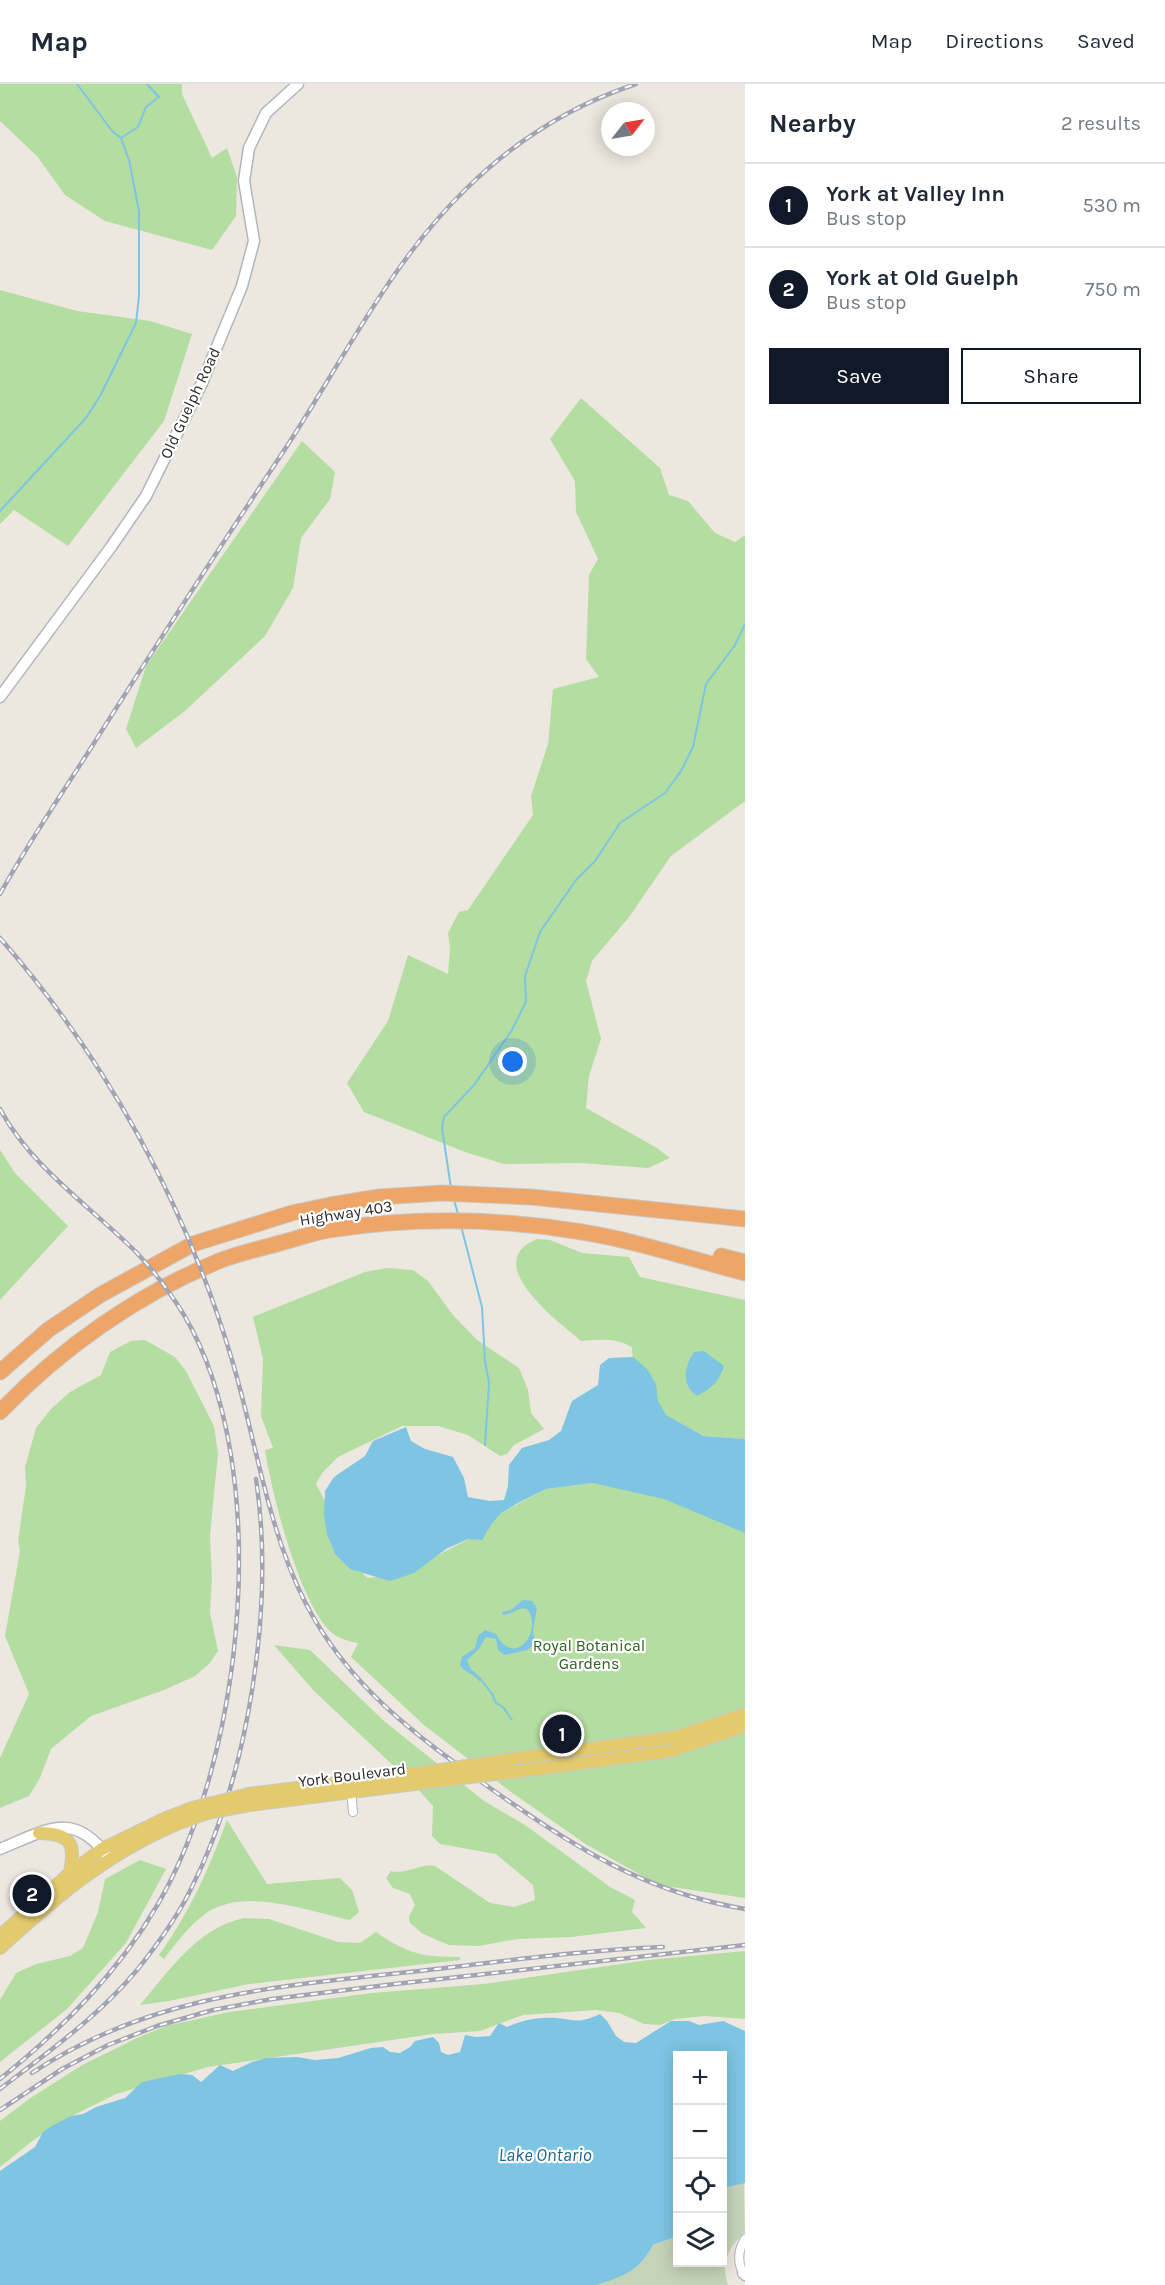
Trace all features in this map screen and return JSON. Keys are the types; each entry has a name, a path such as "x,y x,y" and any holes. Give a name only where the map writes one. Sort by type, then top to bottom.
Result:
{"highway":[{"name":"Highway 403","path":"0,1372 48,1330 100,1295 193,1244 292,1213 379,1197 442,1193 531,1197 745,1219"},
{"path":"531,1197 638,1200 745,1210"},
{"name":"Highway 403","path":"0,1412 56,1358 115,1316 178,1281 220,1261 326,1231 390,1222 458,1220 538,1226 614,1239 745,1273"},
{"path":"614,1239 659,1242 745,1262"}],"main road":[{"name":"York Boulevard","path":"432,1776 512,1759 676,1737 745,1714"},
{"name":"York Boulevard","path":"0,1936 70,1873 170,1821 207,1813 249,1799 432,1776 537,1769 649,1755 713,1738 745,1726"},
{"path":"39,1833 54,1834 69,1843 74,1853 70,1873"},
{"name":"York Boulevard","path":"0,1948 106,1854"}],"street":[{"name":"Old Guelph Road","path":"0,697 146,496 202,383 242,286 254,242 244,181 249,148 266,113 298,84"},
{"path":"351,1786 353,1812"},
{"path":"0,1849 59,1827 71,1828 90,1836 106,1854"},
{"path":"744,2274 739,2262 739,2254 745,2239"}],"green space":[{"path":"0,84 182,84 182,94 212,158 227,148 237,177 236,216 212,250 105,221 65,195 37,156 0,121"},
{"path":"0,290 77,311 150,321 192,334 164,421 68,546 14,510 0,524"},
{"path":"581,398 660,468 669,495 688,501 715,533 735,542 745,535 745,801 671,856 629,917 592,961 586,981 601,1039 589,1076 586,1108 657,1148 670,1158 648,1168 581,1163 504,1164 465,1152 364,1112 347,1083 388,1021 408,955 448,974 450,948 448,933 459,912 468,910 533,815 531,796 548,744 553,689 599,677 586,659 589,575 598,559 576,512 575,481 550,439"},
{"path":"302,441 335,472 330,499 301,538 293,588 265,636 185,711 136,748 126,729 146,666"},
{"path":"0,1150 15,1173 68,1226 0,1300"},
{"path":"537,1239 550,1240 582,1253 629,1257 640,1277 745,1300 745,1439 705,1436 665,1415 633,1364 632,1347 614,1341 581,1341 556,1320 529,1292 519,1277 516,1262 521,1249"},
{"name":"Royal Botanical Gardens","path":"387,1268 413,1270 428,1281 453,1315 477,1340 519,1368 528,1390 531,1413 544,1429 514,1445 507,1454 500,1456 468,1435 438,1426 402,1426 338,1457 322,1473 316,1484 363,1574 368,1578 402,1574 488,1529 501,1513 546,1489 593,1483 666,1491 745,1532 745,1898 659,1885 587,1845 511,1792 424,1725 351,1657 358,1643 336,1636 326,1627 315,1610 287,1542 269,1470 265,1450 273,1448 261,1416 263,1359 253,1317 365,1272"},
{"path":"145,1340 175,1357 186,1371 214,1426 218,1453 210,1535 212,1579 210,1612 218,1651 209,1664 195,1676 164,1690 91,1716 51,1749 40,1778 29,1796 0,1808 0,1758 29,1694 5,1636 20,1551 18,1541 26,1486 25,1467 36,1428 51,1409 70,1392 101,1375 110,1352 131,1341"},
{"path":"274,1645 310,1650 384,1721 484,1801 525,1825 610,1887 635,1900 632,1912 646,1928 571,1937 517,1939 479,1946 449,1945 423,1934 410,1923 409,1916 415,1905 410,1894 393,1888 386,1878 391,1871 435,1866 490,1903 514,1907 535,1900 533,1885 496,1854 440,1844 432,1836 433,1806 416,1787 314,1691"},
{"path":"227,1820 267,1884 340,1878 352,1890 359,1912 350,1920 276,1903 238,1902 221,1906 205,1914 194,1924 164,1959 159,1955 198,1890"},
{"path":"140,1860 166,1869 126,1943 67,2009 0,2062 0,2000 16,1973 36,1964 70,1956 83,1948 98,1912 105,1879"},
{"path":"244,1918 269,1919 338,1942 360,1943 376,1932 406,1950 425,1955 460,1957 460,1960 249,1984 140,2005 198,1941 227,1923"},
{"path":"745,1951 745,2019 705,2016 675,2019 660,2025 644,2024 619,2013 596,2010 523,2015 480,2031 433,2034 208,2067 116,2094 62,2121 0,2167 0,2121 29,2099 82,2065 166,2026 229,2012 372,1993 484,1984 648,1960"},
{"path":"744,2182 745,2233 734,2244 727,2256 727,2213 727,2187"},
{"path":"672,2238 673,2267 725,2267 728,2285 597,2285 630,2271 643,2260 653,2245"}],"water":[{"path":"704,1351 724,1366 714,1384 697,1396 688,1387 686,1370 694,1352"},
{"path":"633,1357 647,1369 656,1384 658,1401 666,1415 704,1436 745,1439 745,1533 664,1499 593,1483 546,1489 501,1513 482,1540 468,1539 446,1549 414,1573 390,1581 350,1569 335,1554 327,1534 324,1515 325,1491 334,1477 365,1456 373,1441 406,1427 411,1441 425,1449 453,1457 464,1478 468,1497 490,1501 504,1500 508,1486 509,1465 522,1448 549,1440 561,1431 572,1401 598,1385 600,1365 609,1358"},
{"path":"523,1600 532,1601 537,1608 533,1631 535,1644 527,1650 504,1655 498,1650 496,1639 486,1637 478,1650 467,1660 471,1669 482,1679 479,1681 460,1665 462,1657 475,1648 478,1636 485,1630 496,1634 503,1644 511,1648 519,1647 525,1642 532,1626 527,1609 506,1615 502,1612 511,1610"},
{"name":"Lake Ontario","path":"600,2014 616,2036 624,2042 636,2043 671,2021 689,2021 699,2025 723,2021 745,2031 745,2183 727,2187 727,2051 673,2051 673,2237 653,2245 636,2267 623,2275 597,2285 0,2285 0,2171 35,2147 43,2132 50,2127 71,2116 83,2114 96,2107 125,2098 142,2082 180,2074 192,2075 201,2082 220,2065 233,2071 266,2058 297,2057 315,2060 338,2058 371,2048 383,2047 390,2052 400,2053 415,2041 433,2037 439,2043 441,2052 448,2055 460,2052 465,2035 490,2036 499,2023 507,2027 534,2019 584,2020"}],"waterway":[{"path":"0,511 86,418 100,396 136,323 139,296 139,211 129,160 121,138 112,131 77,84"},
{"path":"121,138 138,127 146,107 159,97 147,84"},
{"path":"451,1188 442,1128 444,1117 474,1085 512,1030 526,1002 525,976 540,932 576,880 595,861 620,823 665,793 681,771 693,747 706,684 735,645 745,624"},
{"path":"454,1200 458,1214"},
{"path":"461,1226 482,1307 485,1361 489,1383 485,1445"},
{"path":"482,1681 496,1703 503,1707 512,1720"}],"railway":[{"path":"0,894 43,822 287,446 370,312 415,247 467,188 525,140 589,102 636,84"},
{"path":"0,938 75,1034 108,1084 167,1191 213,1302 232,1360 281,1544 305,1602 322,1632 342,1659 363,1684 410,1728 462,1768 550,1829 610,1864 642,1879 708,1901 745,1909"},
{"path":"0,1109 28,1150 45,1168 143,1259 184,1315 212,1378 230,1450 238,1529 237,1610 228,1692 211,1770 188,1842 158,1904 107,1977 67,2020 0,2079"},
{"path":"0,2089 89,2019 137,1970 179,1912 211,1845 228,1796 242,1743 259,1635 262,1581 261,1528 256,1479"},
{"path":"0,2110 62,2069 108,2045 157,2026 213,2010 272,1999 745,1945"},
{"path":"32,2073 78,2046 125,2025 173,2009 222,1997 323,1981 574,1953 663,1947"}],"place":[{"name":"York at Valley Inn","path":"562,1734"},
{"name":"York at Old Guelph","path":"32,1894"}]}
